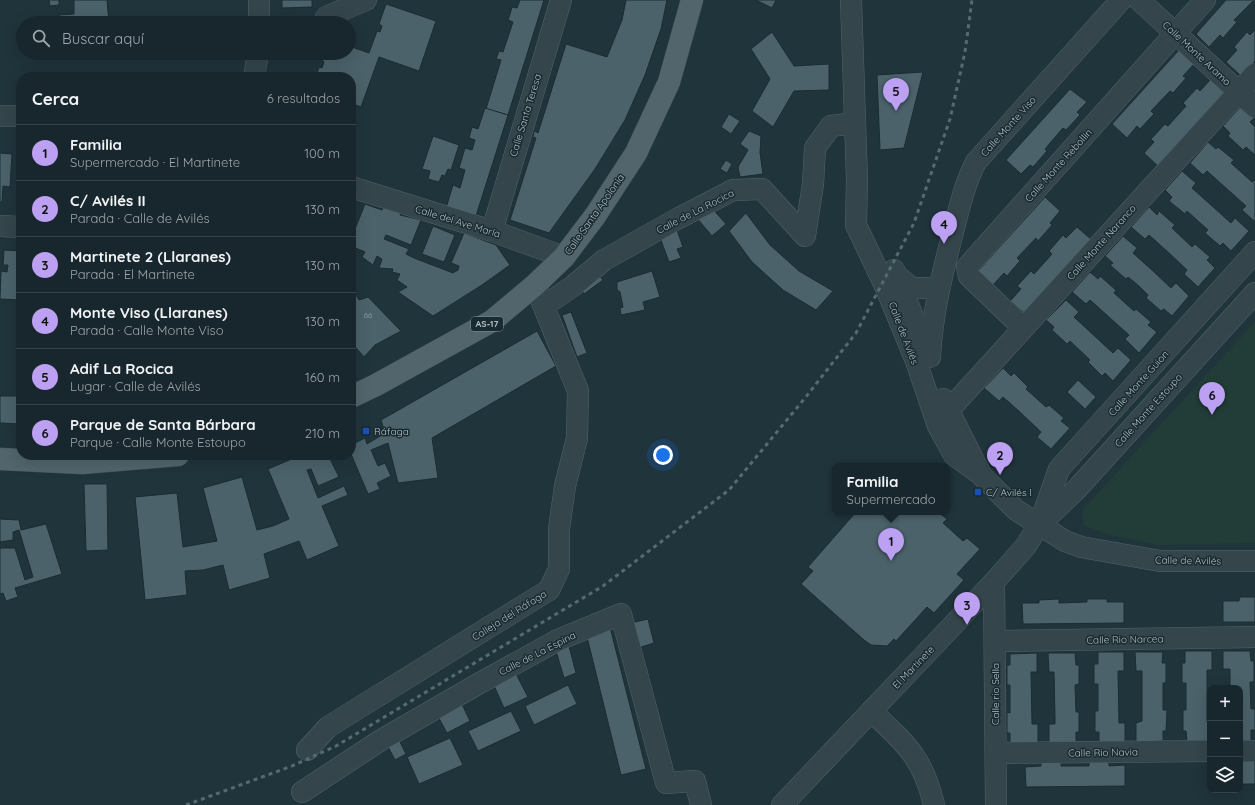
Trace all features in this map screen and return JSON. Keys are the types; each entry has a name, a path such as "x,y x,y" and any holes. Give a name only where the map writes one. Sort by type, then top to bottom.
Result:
{"main road":[{"name":"Calle Santa Apolonia","path":"356,395 492,321 535,286 564,257 595,216 636,153 668,82 692,0"},
{"path":"0,459 16,460"},
{"path":"20,460 82,463 118,460"}],"street":[{"path":"259,0 259,16"},
{"path":"328,16 366,0"},
{"name":"Calle Santa Teresa","path":"492,231 561,0"},
{"name":"Calle de Avilés","path":"852,0 857,180 856,225 891,280 923,359 979,473"},
{"name":"Calle Monte Viso","path":"923,359 931,328 937,290 968,178 976,162 1121,0"},
{"name":"Calle Monte Aramo","path":"1139,0 1255,107"},
{"name":"Calle Monte Rebollin","path":"1023,328 969,276 967,267 1177,34 1205,0"},
{"path":"255,72 257,60"},
{"name":"Calle Monte Naranco","path":"948,411 1255,74"},
{"path":"0,116 16,116"},
{"name":"Calle de La Rocica","path":"544,306 573,286 604,260 733,190 762,189 805,236 814,184 815,148 831,126 855,123"},
{"name":"Calle del Ave María","path":"356,189 492,231 564,257"},
{"path":"0,226 16,227"},
{"name":"Calle Monte Guion","path":"1040,525 1059,469 1255,252"},
{"path":"891,280 912,288 937,290"},
{"path":"891,280 901,304 913,313 923,359"},
{"name":"Calleja del Ráfaga","path":"299,799 309,760 328,727 549,590 559,569 559,529 564,493 577,438 578,391 535,286"},
{"name":"Calle Monte Viso","path":"913,313 918,304 937,290"},
{"name":"Calle Monte Estoupo","path":"1040,525 1079,486 1255,293"},
{"name":"Calle de Avilés","path":"923,359 938,426 954,455 979,473 1016,510 1065,541 1081,548 1152,560 1255,561"},
{"name":"El Martinete","path":"782,805 994,582 1025,547 1040,525"},
{"name":"Calle rio Sella","path":"994,582 996,805"},
{"name":"Calle de La Espina","path":"299,799 381,740 478,684 558,640 621,614 666,783 695,781 701,805"},
{"name":"Calle Rio Narcea","path":"995,641 1255,637"},
{"path":"871,711 904,741 914,754 930,787 934,805"},
{"name":"Calle Rio Navia","path":"996,753 1207,751"},
{"path":"1243,751 1255,751"}],"green space":[{"path":"1255,322 1255,543 1157,545 1111,535 1084,526 1082,517 1084,508"}],"building":[{"path":"49,0 59,0 59,5 50,6"},
{"path":"74,0 107,0 108,16 59,15 74,14"},
{"path":"282,0 312,0 312,7 282,8"},
{"path":"520,0 544,0 508,115 486,109 501,60 496,59 499,51 503,52 513,22 508,20 512,7 517,8"},
{"path":"626,0 667,0 661,29 645,75 625,120 595,169 549,233 510,220 536,138 533,137 534,131 538,133 566,44 607,57 622,20"},
{"path":"756,0 776,0 772,8"},
{"path":"1226,0 1255,0 1255,3 1253,1 1234,20 1237,22 1223,38 1220,35 1209,47 1196,34"},
{"path":"386,4 436,21 419,71 379,57 361,107 356,105 356,72 318,72 319,67 322,68 324,62 322,60 356,60 356,48 369,53 377,31 380,32 382,26 379,24"},
{"path":"1255,30 1255,61 1241,76 1226,62 1237,50 1234,47 1247,32 1250,35"},
{"path":"772,32 794,66 829,64 829,90 794,91 773,127 752,111 770,79 751,49"},
{"path":"1179,50 1194,64 1183,76 1186,78 1173,93 1170,91 1151,111 1154,114 1140,129 1137,126 1127,138 1112,124"},
{"path":"923,72 904,148 880,150 877,75"},
{"path":"1211,79 1226,93 1159,167 1144,153 1154,142 1151,139 1165,124 1168,126 1186,106 1183,103 1197,88 1200,91"},
{"path":"1070,89 1087,102 1077,112 1080,115 1066,130 1063,128 1045,149 1047,151 1033,167 1030,165 1021,174 1006,160"},
{"path":"1241,106 1254,118 1250,122 1255,127 1255,155 1246,147 1243,150 1228,136 1230,133 1223,126"},
{"path":"485,108 508,115 475,219 446,208 453,185 460,188 465,170 459,168 465,148 472,150 475,140 469,138 472,127 478,129"},
{"path":"729,114 740,121 731,134 721,127"},
{"path":"749,131 761,136 760,153 763,174 740,177 738,167 748,150 740,144"},
{"path":"433,136 459,145 451,170 448,169 445,176 442,175 439,182 428,179 430,171 422,169"},
{"path":"1208,142 1216,149 1218,147 1234,160 1231,163 1252,182 1255,180 1255,222 1242,210 1246,206 1207,171 1203,175 1190,163"},
{"path":"0,153 12,154 10,187 3,186 2,202 0,202"},
{"path":"726,160 732,164 727,173 720,169"},
{"path":"1182,171 1196,183 1192,188 1231,223 1235,218 1249,231 1231,251 1223,243 1220,246 1205,233 1208,230 1187,211 1185,214 1169,201 1172,197 1165,190"},
{"path":"1045,197 1060,211 1050,223 1052,225 1038,241 1036,238 1017,258 1020,261 1007,276 1004,273 993,285 978,271"},
{"path":"365,204 382,210 383,208 401,212 400,215 421,220 411,245 386,235 384,239 409,249 406,254 414,258 453,273 458,270 459,266 451,263 464,233 496,245 510,265 482,285 433,316 398,292 407,287 397,280 400,274 392,272 393,269 379,268 382,259 377,256 373,265 362,257 365,252 356,248 356,226"},
{"path":"711,207 726,224 712,236 696,217"},
{"path":"1149,207 1157,215 1159,211 1175,225 1172,228 1192,247 1195,244 1210,257 1207,260 1215,268 1198,287 1184,274 1187,270 1149,235 1145,239 1131,227"},
{"path":"746,213 770,245 799,271 833,291 816,310 783,290 752,262 729,231"},
{"path":"433,226 455,235 444,262 422,254"},
{"path":"1077,227 1092,240 1025,314 1010,301 1021,289 1017,286 1031,271 1034,274 1052,254 1049,251 1063,235 1066,238"},
{"path":"677,230 683,247 677,249 681,258 669,262 659,235"},
{"path":"1123,236 1137,248 1133,253 1171,288 1176,283 1189,296 1172,316 1164,309 1161,311 1146,298 1148,295 1139,286 1128,277 1126,279 1110,265 1113,263 1105,256"},
{"path":"4,250 16,251 16,300 0,299 1,271 7,272 8,265 3,265"},
{"path":"652,271 660,297 643,302 645,310 621,315 620,308 623,307 620,292 617,290 617,282"},
{"path":"1090,272 1098,279 1100,276 1116,290 1114,293 1134,311 1136,309 1151,322 1148,325 1157,332 1139,353 1125,339 1129,335 1090,300 1086,304 1072,292"},
{"path":"598,274 603,280 584,294 580,287"},
{"path":"356,295 359,300 368,297 401,331 375,345 364,357 356,348"},
{"path":"1066,300 1079,312 1074,317 1113,353 1118,348 1131,360 1113,381 1105,373 1102,376 1088,362 1090,360 1070,341 1067,344 1052,330 1054,327 1046,320"},
{"path":"571,312 587,353 577,357 562,315"},
{"path":"537,331 556,366 432,438 438,478 398,483 388,443 371,450 378,466 385,463 391,476 377,483 380,489 368,494 354,460 356,460 356,442 365,438 367,444 385,433 381,420"},
{"path":"1003,368 1011,376 1014,373 1028,387 1026,389 1046,407 1049,405 1064,418 1061,421 1070,428 1051,449 1037,437 1041,432 1021,413 1003,397 999,401 984,388"},
{"path":"1078,380 1096,397 1085,409 1067,392"},
{"path":"0,396 16,396 16,424 0,423"},
{"path":"289,460 330,460 339,477 318,486 311,469 307,470 318,498 344,486 348,495 322,506 339,546 307,560 299,541 264,554 270,578 229,590 223,565 203,570 185,571 187,595 145,600 135,497 177,493 183,547 217,541 203,488 242,477 257,530 273,526 289,519 268,469"},
{"path":"84,484 107,484 108,550 86,551"},
{"path":"853,515 942,515 947,519 943,523 963,541 967,538 980,549 957,574 964,580 934,613 927,607 896,641 894,639 887,646 871,645 864,640 801,584 813,571 808,567"},
{"path":"0,519 19,520 21,530 46,524 62,574 15,588 18,597 6,601 3,593 0,594 0,548 15,548 25,580 33,577 19,530 13,532 13,540 0,542"},
{"path":"1240,597 1255,597 1255,622 1223,622 1223,601 1239,601"},
{"path":"1059,599 1059,603 1087,602 1087,599 1107,599 1107,602 1124,602 1124,623 1023,624 1022,603 1039,603 1039,600"},
{"path":"648,619 654,643 638,648 631,623"},
{"path":"610,627 646,769 621,775 586,633"},
{"path":"569,646 576,673 564,678 556,651"},
{"path":"1185,651 1212,651 1212,670 1207,670 1207,741 1187,741 1186,731 1183,731 1183,710 1186,710 1186,683 1182,683 1182,663 1185,663"},
{"path":"1223,651 1250,651 1251,661 1254,661 1254,682 1250,682 1251,709 1255,709 1255,730 1251,730 1251,741 1243,741 1243,685 1230,685 1230,669 1223,669"},
{"path":"1098,652 1124,652 1124,671 1118,671 1119,723 1125,723 1125,742 1099,742 1099,732 1095,732 1095,711 1098,711 1098,684 1094,684 1094,664 1098,664"},
{"path":"1135,652 1163,652 1162,663 1166,663 1166,683 1163,683 1163,710 1167,710 1166,731 1163,731 1163,741 1136,742 1136,723 1142,721 1142,671 1136,671"},
{"path":"1037,653 1037,672 1031,672 1032,724 1038,724 1038,743 1010,743 1010,733 1007,733 1007,712 1010,713 1010,685 1007,685 1007,665 1010,665 1010,654"},
{"path":"1048,653 1075,653 1076,665 1079,665 1079,684 1075,685 1076,712 1079,712 1079,732 1076,732 1076,743 1049,743 1049,724 1055,724 1055,718 1054,672 1049,672"},
{"path":"515,672 528,697 504,708 492,681"},
{"path":"568,685 577,704 534,725 525,706"},
{"path":"459,698 470,721 447,733 435,711"},
{"path":"511,711 521,731 478,751 468,731"},
{"path":"396,734 406,754 395,760 385,741"},
{"path":"450,738 463,765 419,784 407,757"},
{"path":"1243,760 1255,760 1255,784 1243,784"},
{"path":"1061,761 1061,766 1089,766 1089,762 1109,761 1109,766 1125,765 1125,786 1026,787 1025,767 1041,766 1041,762"}],"railway":[{"path":"186,805 292,766 336,746 603,586 729,490 805,398 856,333 914,223 950,119 965,52 972,0"}],"place":[{"name":"Adif La Rocica","path":"896,111"},
{"name":"Monte Viso (Llaranes)","path":"944,244"},
{"name":"Parque de Santa Bárbara","path":"1212,415"},
{"name":"Ráfaga","path":"366,431"},
{"name":"C/ Avilés II","path":"1000,475"},
{"name":"C/ Avilés I","path":"978,492"},
{"name":"Familia","path":"891,561"},
{"name":"Martinete 2 (Llaranes)","path":"967,625"}]}
